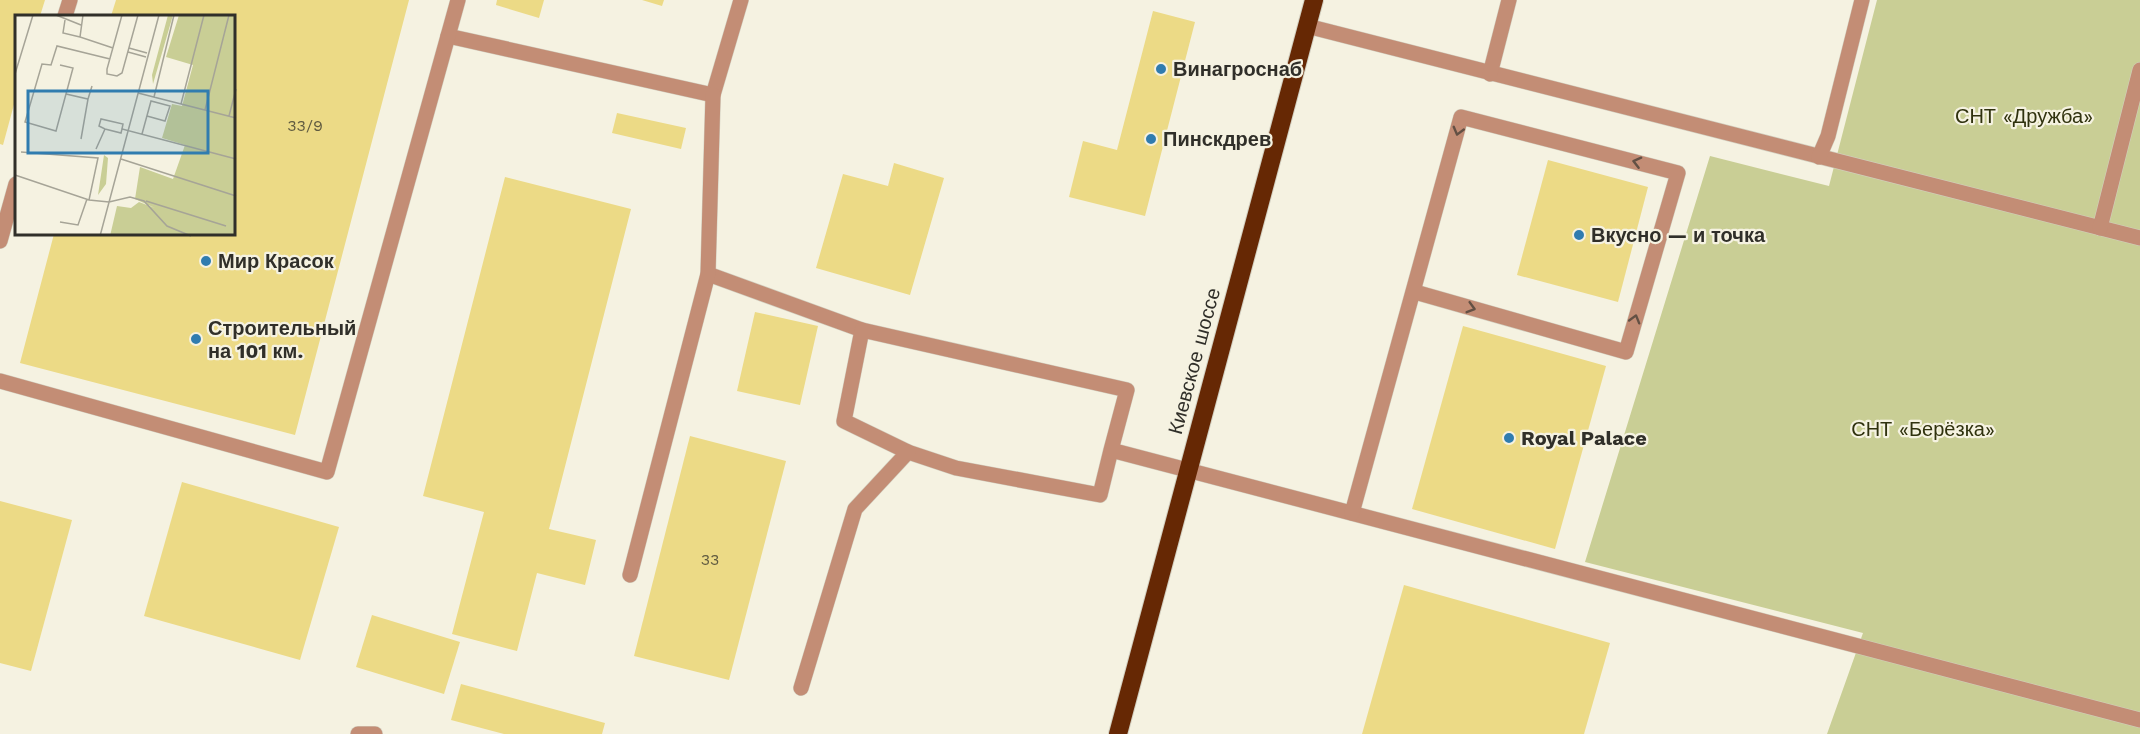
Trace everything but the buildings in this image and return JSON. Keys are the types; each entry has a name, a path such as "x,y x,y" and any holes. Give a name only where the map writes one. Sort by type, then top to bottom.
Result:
{"highway":[{"name":"Киевское шоссе","path":"1118,734 1314,0"}],"lane":[{"path":"65,15 70,0"},
{"path":"0,381 327,472 458,0"},
{"path":"630,575 708,274 713,95 741,0"},
{"path":"1490,74 1509,0"},
{"path":"1819,157 1828,136 1862,0"},
{"path":"1307,26 2140,238"},
{"path":"448,36 713,95"},
{"path":"2100,228 2140,70"},
{"path":"1352,513 1415,292 1461,117 1678,173 1626,352 1415,292"},
{"path":"0,241 15,188"},
{"path":"708,274 862,330 1127,390 1100,495 956,468 908,452 844,421 862,330"},
{"path":"1111,450 2140,720"},
{"path":"801,688 855,509 908,452"},
{"path":"358,734 375,734"}],"green space":[{"name":"СНТ «Берёзка»","path":"1877,0 2140,0 2140,734 1827,734 1863,633 1585,562 1710,156 1829,186"}],"place":[{"name":"Винагроснаб","path":"1161,69"},
{"name":"Пинскдрев","path":"1151,139"},
{"name":"Вкусно — и точка","path":"1579,235"},
{"name":"Мир Красок","path":"206,261"},
{"name":"Строительный на 101 км.","path":"196,339"},
{"name":"Royal Palace","path":"1509,438"}],"park label":[{"name":"СНТ «Дружба»","path":"2024,116"}]}
